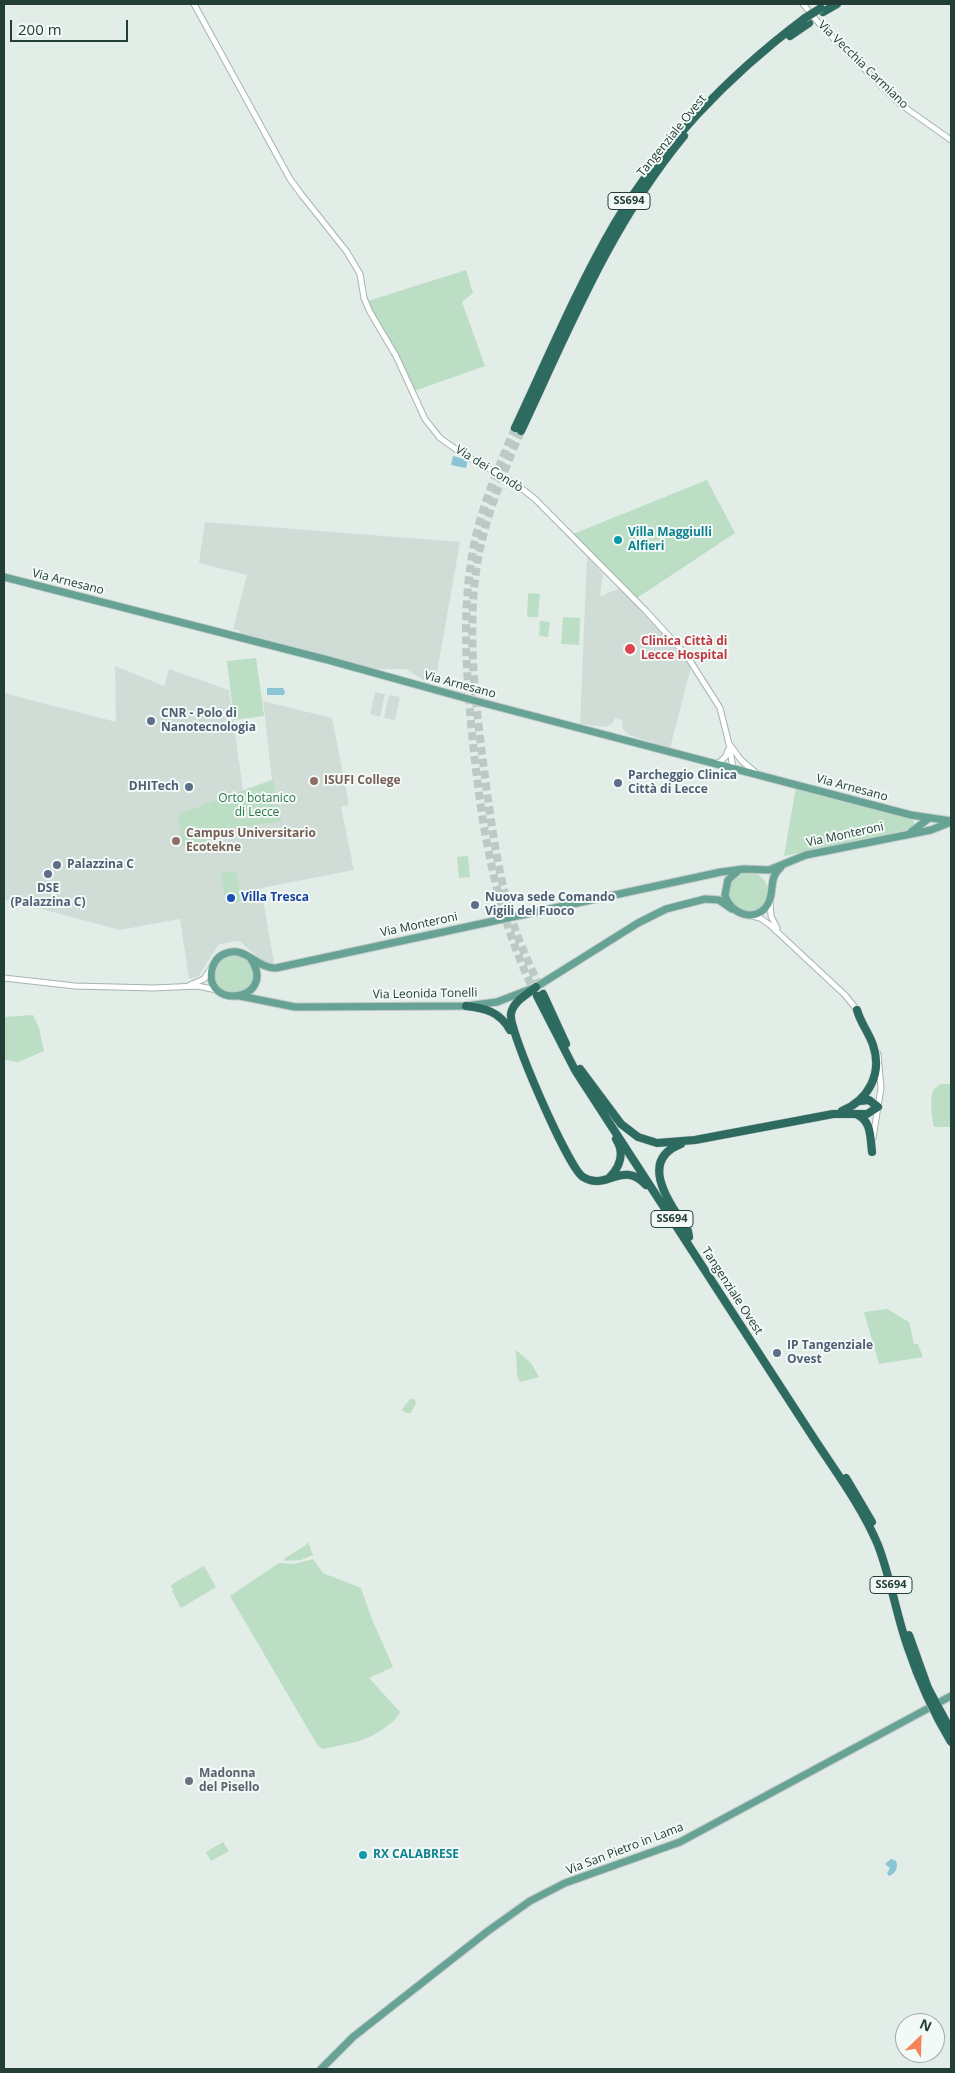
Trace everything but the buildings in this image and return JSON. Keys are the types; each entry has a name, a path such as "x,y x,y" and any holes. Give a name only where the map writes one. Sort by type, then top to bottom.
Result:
{"highway":[{"name":"Tangenziale Ovest","path":"518,430 610,244 645,187 665,159 712,105 758,61 807,20 824,8 837,4"},
{"path":"514,1036 510,1021 512,1010 519,1000 536,987"},
{"name":"Tangenziale Ovest","path":"686,1236 594,1099 563,1048 540,995 580,1069 686,1236 857,1496 878,1533 892,1571 920,1666 939,1711 951,1731"},
{"path":"466,1006 482,1008 502,1018 514,1036 575,1169 583,1178 596,1182 629,1174 642,1180 678,1232 686,1236 688,1231 664,1191 659,1174 662,1160 666,1154 679,1145 695,1140"},
{"path":"857,1010 873,1045 876,1062 871,1086 860,1101"},
{"path":"580,1069 621,1124 631,1133 644,1140 657,1143 695,1140 833,1114 867,1114 878,1107 869,1100 860,1101 833,1114"},
{"path":"594,1099 594,1103 620,1147 619,1164 609,1178"},
{"path":"852,1113 860,1116 868,1125 872,1152"},
{"name":"Tangenziale Ovest","path":"816,1436 878,1544 913,1663 928,1701 951,1742"}],"main road":[{"name":"Via Arnesano","path":"4,577 328,660 911,815"},
{"name":"Via Monteroni","path":"911,815 951,821"},
{"path":"910,832 916,825 911,815"},
{"name":"Via Monteroni","path":"910,832 928,819"},
{"path":"925,831 929,825 928,819"},
{"name":"Via Monteroni","path":"213,965 221,956 233,951 240,952 266,967 276,968 740,870 769,870 806,855 910,832 925,831 951,821"},
{"path":"740,870 731,875 726,884 726,900 732,909 744,914 760,911 764,908 770,898 774,874 787,862"},
{"path":"756,870 765,877 771,889"},
{"name":"Via Leonida Tonelli","path":"240,996 295,1007 466,1006 497,1002 536,987 638,923 666,909 705,898 719,900 732,909"},
{"path":"213,965 212,980 220,992 226,996 240,996 251,989 257,977 257,971 251,959"},
{"name":"Via San Pietro in Lama","path":"321,2069 352,2037 488,1931 530,1901 565,1883 680,1842 951,1696"}],"street":[{"name":"Via dei Condò","path":"194,4 300,194 347,252 360,274 364,298 370,312 393,350 425,420 440,438 464,455 516,484 535,499 646,610 687,656 720,708 730,744 733,768"},
{"name":"Via Vecchia Carmiano","path":"803,4 823,28 900,104 951,140"},
{"name":"Via dei Condò","path":"730,744 745,764 759,775"},
{"path":"713,763 720,762 726,756 730,744"},
{"path":"770,898 771,916 783,937"},
{"path":"744,914 766,921 845,995 868,1025 878,1052 881,1082 872,1152"},
{"path":"187,986 204,979 213,965"},
{"path":"4,978 92,987 209,987 220,992"}],"shaded area":[{"path":"205,522 460,542 435,684 423,680 406,669 368,669 266,642 265,640 239,635 240,631 233,629 247,575 199,563"},
{"name":"Clinica Città di Lecce Hospital","path":"587,556 603,574 600,596 618,589 622,591 669,640 691,667 670,748 629,735 623,729 622,720 615,718 612,724 605,727 580,724"},
{"name":"Campus Universitario Ecotekne","path":"115,666 164,686 169,669 229,690 243,790 272,780 263,701 332,718 349,805 341,807 354,870 261,888 274,963 268,965 239,941 219,944 198,977 189,979 180,919 120,930 4,899 4,693 116,722"},
{"path":"375,692 385,694 380,717 370,714"},
{"path":"389,695 400,697 395,720 384,718"}],"green space":[{"path":"466,270 473,293 462,302 485,366 414,391 393,345 371,312 368,301"},
{"path":"707,480 735,533 637,598 573,534"},
{"path":"528,593 540,594 538,617 527,617"},
{"path":"563,617 580,618 579,645 561,644"},
{"path":"540,621 550,622 548,637 539,636"},
{"path":"256,658 264,716 234,720 227,661"},
{"name":"Orto botanico di Lecce","path":"273,780 282,821 205,833 207,850 205,852 182,846 178,814"},
{"path":"796,787 910,817 914,825 907,830 784,856"},
{"path":"468,856 470,877 459,878 457,857"},
{"path":"236,871 241,899 236,903 224,894 221,876 223,873"},
{"path":"752,872 759,875 765,881 768,892 767,900 759,909 752,912 744,912 737,909 729,900 728,888 731,881 740,873"},
{"path":"234,954 248,960 254,974 248,988 234,994 220,988 214,974 220,960"},
{"path":"33,1015 39,1028 44,1051 18,1062 4,1060 4,1017"},
{"path":"941,1084 951,1084 951,1127 934,1127 931,1102 932,1092"},
{"path":"887,1309 909,1322 914,1344 918,1344 923,1357 879,1364 864,1312"},
{"path":"516,1350 531,1363 539,1377 520,1382 517,1375"},
{"path":"411,1398 416,1403 411,1413 405,1413 402,1409"},
{"path":"308,1542 313,1555 301,1560 284,1561 284,1559"},
{"path":"313,1559 323,1573 361,1588 371,1617 393,1667 369,1678 400,1712 390,1724 368,1738 323,1749 318,1746 230,1596 279,1563 294,1564"},
{"path":"204,1566 216,1587 181,1608 171,1586"},
{"path":"223,1842 229,1851 211,1861 206,1852"}],"water":[{"path":"453,456 468,460 466,468 451,465"},
{"path":"267,688 283,688 285,692 284,695 267,695"},
{"path":"891,1859 896,1861 897,1868 889,1876 887,1873 890,1868 885,1864"}],"tunnel":[{"path":"515,428 497,472 476,534 467,594 467,657 471,723 484,827 499,895 509,928 535,993"},
{"path":"521,431 497,491 479,553 473,601 472,649 481,746 499,867 515,929 543,994"}],"place":[{"name":"Villa Maggiulli Alfieri","path":"618,540"},
{"name":"Clinica Città di Lecce Hospital","path":"630,649"},
{"name":"CNR - Polo di Nanotecnologia","path":"151,721"},
{"name":"ISUFI College","path":"314,781"},
{"name":"Parcheggio Clinica Città di Lecce","path":"618,783"},
{"name":"DHITech","path":"189,787"},
{"name":"Campus Universitario Ecotekne","path":"176,841"},
{"name":"Palazzina C","path":"57,865"},
{"name":"DSE (Palazzina C)","path":"48,874"},
{"name":"Villa Tresca","path":"231,898"},
{"name":"Nuova sede Comando Vigili del Fuoco","path":"475,905"},
{"name":"IP Tangenziale Ovest","path":"777,1353"},
{"name":"Madonna del Pisello","path":"189,1781"},
{"name":"RX CALABRESE","path":"363,1855"}]}
